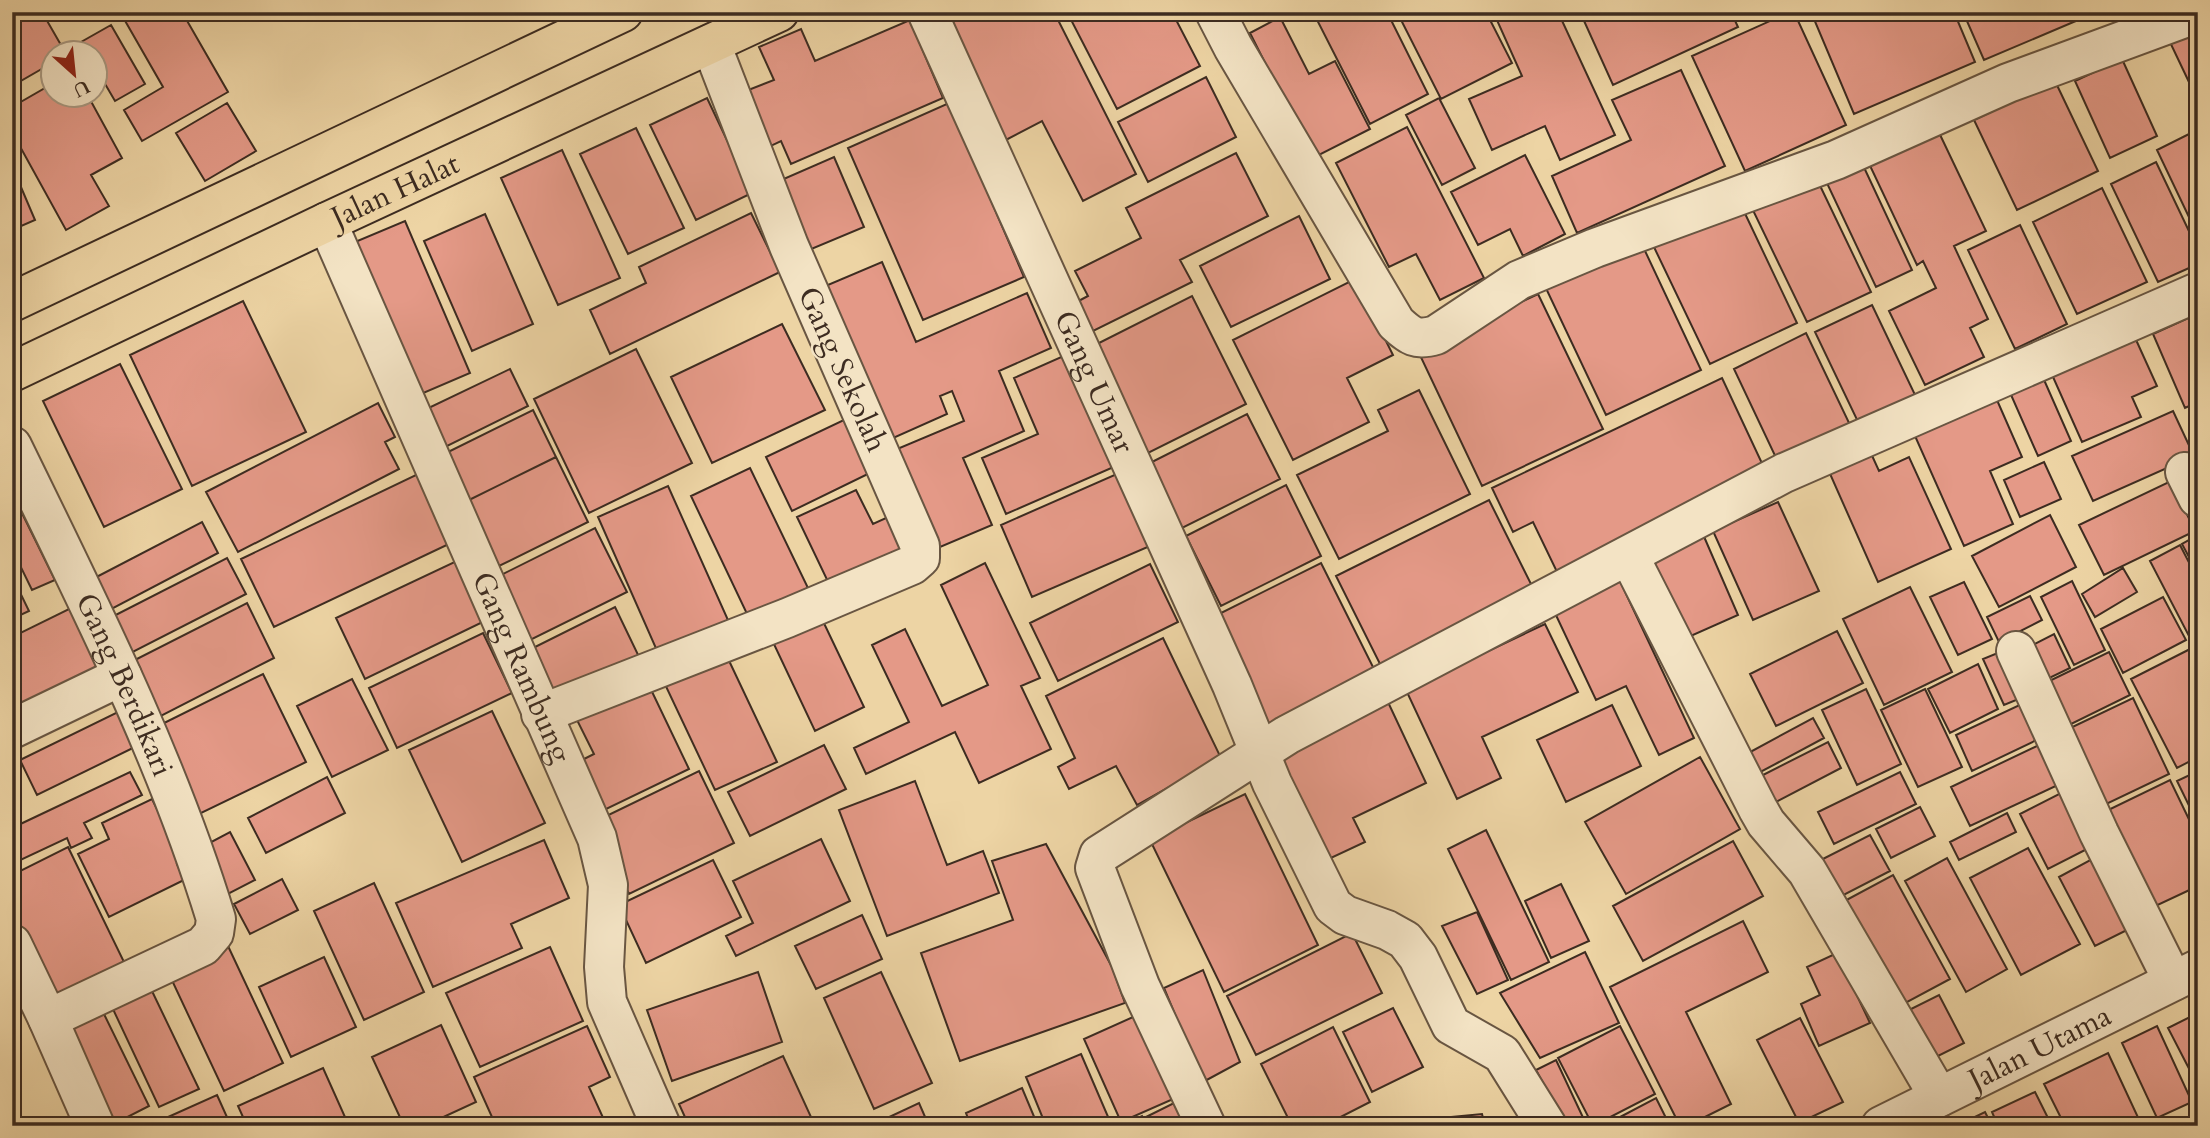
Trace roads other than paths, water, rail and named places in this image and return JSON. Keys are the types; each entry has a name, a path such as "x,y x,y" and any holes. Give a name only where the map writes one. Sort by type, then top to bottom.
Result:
{"main road":[{"path":"12,302 623,12"},
{"name":"Jalan Halat","path":"12,372 779,12"}],"street":[{"name":"Gang Umar","path":"927,12 1260,750 1272,783 1333,906 1345,915 1387,930 1405,940 1418,957 1451,1025 1502,1054 1546,1126"},
{"path":"1215,12 1396,323 1407,334 1422,340 1436,335 1519,280 1595,248 1836,160 2008,83 2198,13"},
{"name":"Gang Sekolah","path":"541,714 787,618 912,565 920,558 920,546 789,246 711,44"},
{"name":"Gang Rambung","path":"327,222 597,838 608,885 604,967 607,1002 661,1126"},
{"path":"1206,1126 1140,986 1095,868 1100,855 1260,750 1784,473 2198,292"},
{"name":"Gang Berdikari","path":"12,446 122,676 174,799 216,919 214,933 203,946 48,1019"},
{"path":"1629,556 1766,823 1807,871 1939,1097"},
{"path":"2016,651 2099,833 2185,975"},
{"path":"12,729 122,676"},
{"path":"12,944 95,1126"},
{"name":"Jalan Utama","path":"1881,1126 2185,975"}]}
